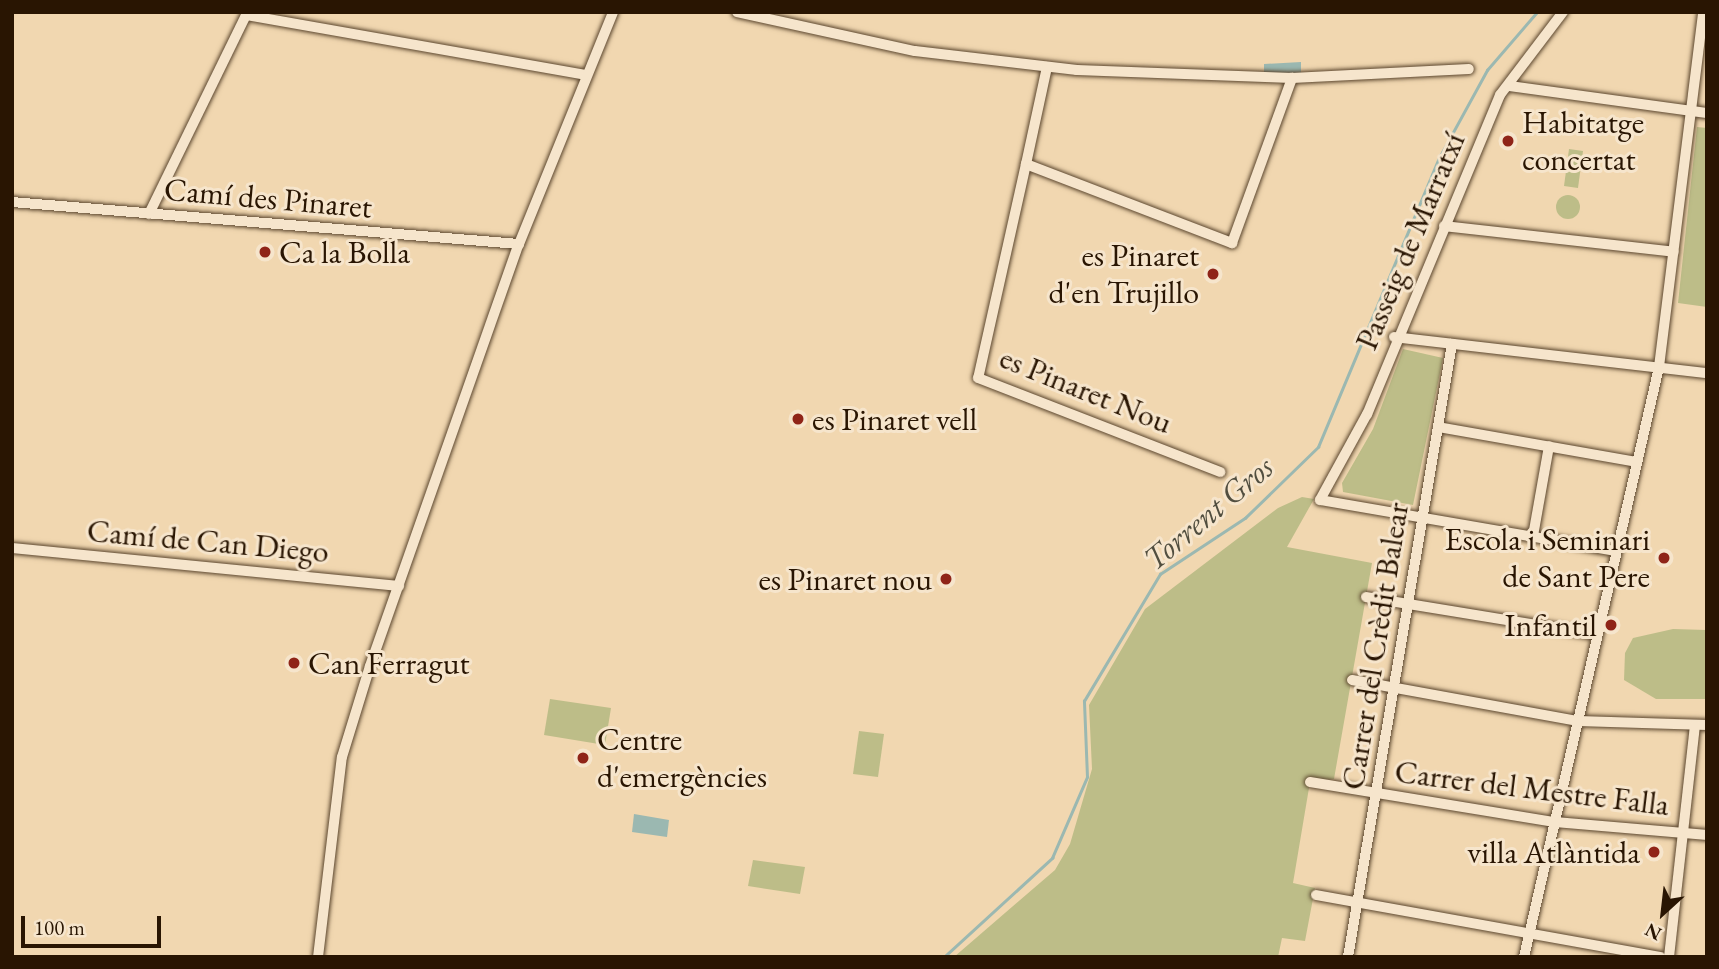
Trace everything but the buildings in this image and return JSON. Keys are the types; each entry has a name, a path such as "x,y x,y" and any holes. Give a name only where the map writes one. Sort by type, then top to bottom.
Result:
{"street":[{"path":"318,957 342,757 519,244 612,12"},
{"path":"737,12 915,51 1047,67 1292,78 1469,69"},
{"name":"Passeig de Marratxí","path":"1422,517 1320,499 1367,414 1394,337 1509,86 1563,12"},
{"path":"1524,957 1659,367 1703,12"},
{"path":"149,214 247,14 585,75"},
{"name":"es Pinaret Nou","path":"1047,67 978,378 1220,472"},
{"path":"1026,164 1232,243 1292,78"},
{"path":"1509,86 1707,113"},
{"name":"Camí des Pinaret","path":"12,202 519,244"},
{"path":"1444,226 1674,252"},
{"path":"1394,337 1707,373"},
{"name":"Carrer del Crèdit Balear","path":"1348,957 1451,344"},
{"path":"1438,427 1637,461"},
{"path":"1533,536 1549,446"},
{"path":"1422,517 1616,551"},
{"name":"Camí de Can Diego","path":"12,548 399,586"},
{"path":"1366,597 1597,635"},
{"path":"1352,680 1578,721 1707,726"},
{"path":"1669,957 1695,725"},
{"name":"Carrer del Mestre Falla","path":"1310,782 1555,822 1707,835"},
{"path":"1316,895 1530,930 1661,957"}],"green space":[{"path":"1697,127 1707,128 1707,307 1678,303"},
{"path":"1569,149 1583,151 1578,188 1564,186"},
{"path":"1568,195 1579,202 1580,207 1573,218 1568,219 1557,212 1556,207 1563,196"},
{"path":"1403,349 1443,358 1413,505 1343,492 1342,483 1373,429"},
{"path":"1302,497 1314,499 1287,547 1372,563 1334,779 1310,782 1293,883 1315,888 1305,941 1282,938 1278,957 954,957 1055,870 1070,844 1092,769 1089,705 1145,609 1278,508"},
{"path":"1673,629 1707,630 1707,699 1656,699 1624,680 1625,653 1633,638"},
{"path":"550,699 611,708 605,745 544,735"},
{"path":"859,731 884,734 878,777 853,774"},
{"path":"753,860 805,867 800,894 748,886"}],"water":[{"path":"1301,62 1301,73 1264,74 1264,64"},
{"path":"634,814 669,820 667,837 632,832"}],"waterway":[{"name":"Torrent Gros","path":"944,957 1052,858 1087,777 1084,701 1160,574 1245,518 1318,447 1440,156 1487,70 1537,12"}],"place":[{"name":"Habitatge concertat","path":"1508,141"},
{"name":"Ca la Bolla","path":"265,252"},
{"name":"es Pinaret d'en Trujillo","path":"1213,274"},
{"name":"es Pinaret vell","path":"798,419"},
{"name":"Escola i Seminari de Sant Pere","path":"1664,558"},
{"name":"es Pinaret nou","path":"946,579"},
{"name":"Infantil","path":"1611,625"},
{"name":"Can Ferragut","path":"294,663"},
{"name":"Centre d'emergències","path":"583,758"},
{"name":"villa Atlàntida","path":"1654,852"}]}
